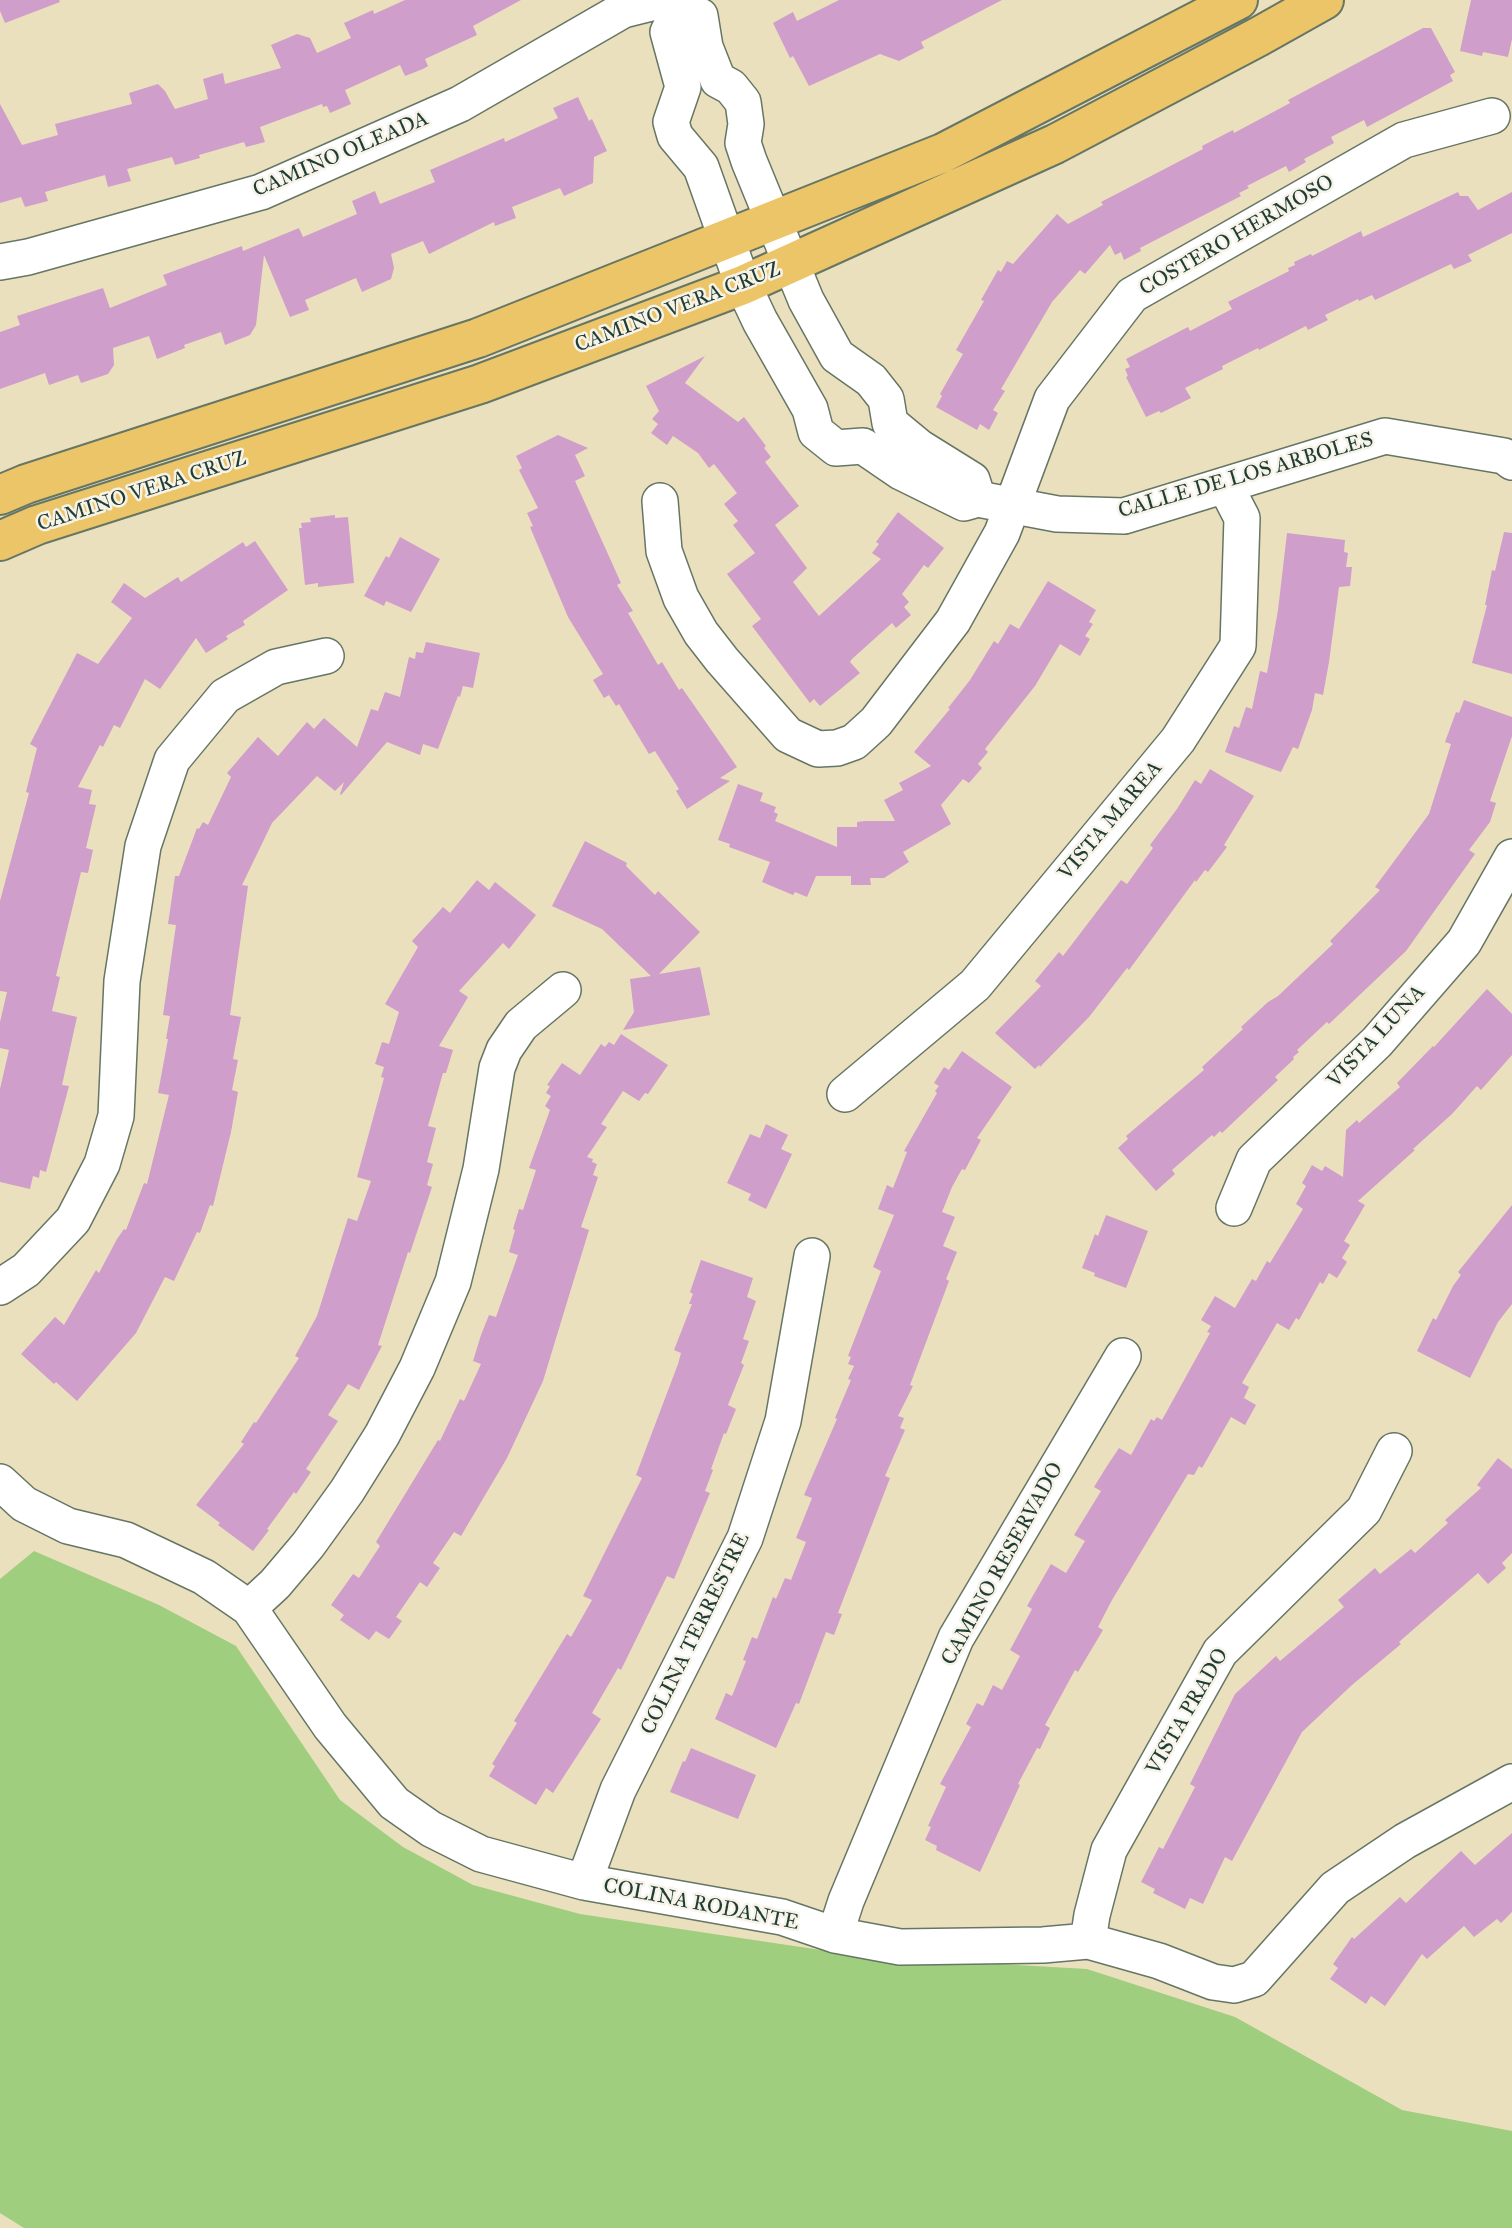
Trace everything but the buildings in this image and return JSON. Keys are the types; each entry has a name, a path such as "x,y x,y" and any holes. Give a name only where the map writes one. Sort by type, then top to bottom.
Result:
{"main road":[{"name":"CAMINO VERA CRUZ","path":"0,495 26,484 478,338 943,153 1238,0"},
{"name":"CAMINO VERA CRUZ","path":"0,541 37,525 480,384 743,285 1055,144 1324,0"}],"street":[{"path":"718,80 705,47 700,16 673,3 668,32 684,86 671,122 675,136 701,167 743,285 760,321 810,409 816,432 836,449 863,446 890,423"},
{"name":"CAMINO OLEADA","path":"0,262 28,257 261,192 460,104 623,10 673,3"},
{"path":"684,86 718,80 731,87 743,102 746,124 743,143 806,300 837,356 871,380 886,399 890,423 919,447 972,480 978,499 964,503 901,472 863,446"},
{"name":"COSTERO HERMOSO","path":"660,501 664,551 681,598 701,633 722,660 788,735 818,749 837,748 854,742 876,722 953,621 1002,533 1052,399 1132,295 1404,140 1492,116"},
{"name":"CALLE DE LOS ARBOLES","path":"978,499 1057,514 1124,516 1385,436 1504,456 1512,462"},
{"name":"VISTA MAREA","path":"845,1094 975,985 1178,740 1238,646 1242,518 1225,485"},
{"path":"0,1287 26,1270 73,1220 102,1164 116,1116 122,981 142,846 172,760 225,696 276,667 326,656"},
{"name":"VISTA LUNA","path":"1234,1208 1254,1160 1377,1042 1464,942 1512,857"},
{"path":"249,1608 275,1584 308,1545 347,1491 382,1435 417,1368 453,1283 481,1170 497,1068 504,1050 522,1025 563,990"},
{"name":"COLINA TERRESTRE","path":"583,1882 618,1790 746,1538 783,1421 812,1256"},
{"name":"CAMINO RESERVADO","path":"835,1935 846,1901 956,1639 1123,1356"},
{"name":"VISTA PRADO","path":"1088,1941 1109,1850 1220,1652 1364,1510 1394,1451"},
{"name":"COLINA RODANTE","path":"0,1482 24,1504 68,1526 126,1540 204,1577 249,1608 330,1726 394,1803 431,1829 481,1854 583,1882 782,1917 835,1935 900,1947 1043,1945 1088,1941 1160,1961 1213,1982 1234,1985 1254,1979 1335,1888 1405,1841 1512,1782"}],"green space":[{"path":"34,1551 159,1605 236,1646 340,1800 403,1847 473,1885 580,1914 861,1956 1087,1969 1235,2017 1402,2110 1512,2131 1512,2228 24,2228 0,2213 0,1579"}]}
